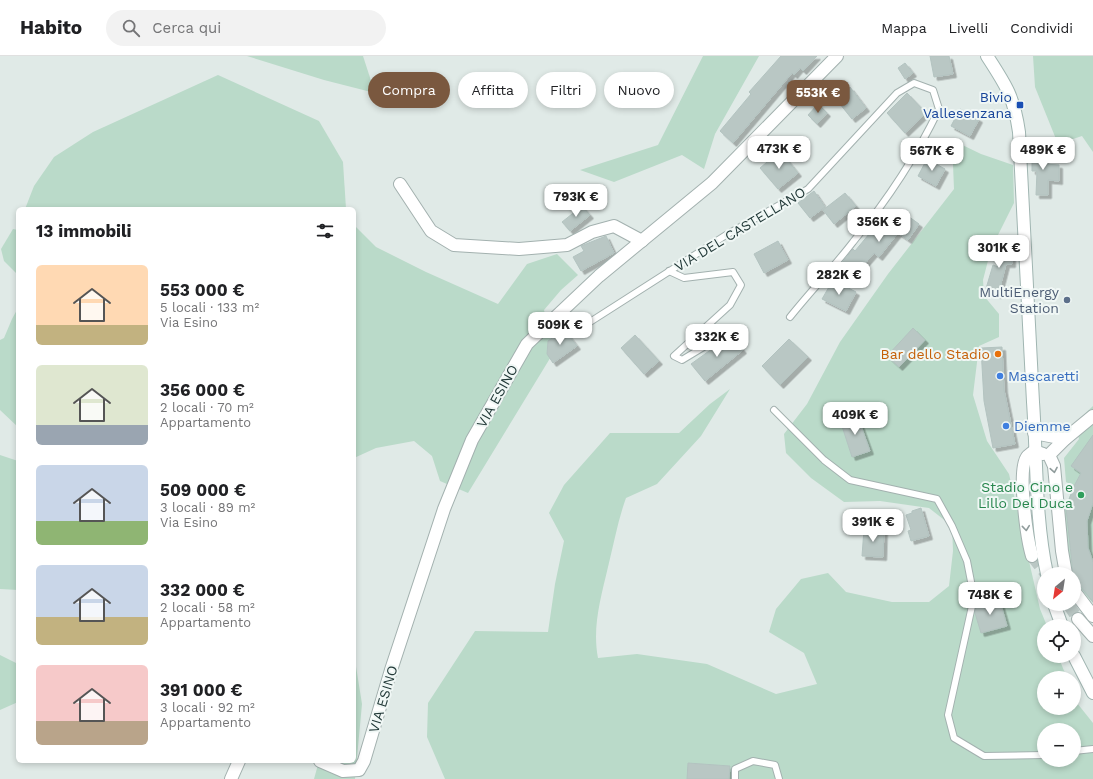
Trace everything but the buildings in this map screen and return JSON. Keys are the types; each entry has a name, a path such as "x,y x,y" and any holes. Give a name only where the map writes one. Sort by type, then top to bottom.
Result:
{"street":[{"name":"VIA ESINO","path":"325,763 343,771 358,770 364,760 391,670 444,509 472,440 526,344 599,276 712,184 837,56"},
{"path":"987,56 1007,86 1015,107 1019,132 1034,451 1042,553 1045,567"},
{"path":"400,184 431,231 454,244 519,249 567,245 592,232 614,226 642,241"},
{"path":"1049,455 1065,439 1093,416"},
{"path":"1034,433 1065,439"},
{"path":"1034,451 1049,455"},
{"path":"1032,556 1025,518 1023,468 1026,457 1034,451"},
{"path":"1049,455 1054,466 1065,567"},
{"path":"1081,600 1093,616"},
{"path":"1081,622 1093,636"},
{"path":"1078,663 1093,693"},
{"path":"231,779 238,763"}],"lane":[{"name":"VIA DEL CASTELLANO","path":"557,315 567,325 590,322 733,231 808,189 897,93 914,83 933,90 939,109 928,131 885,199 853,242 790,317"},
{"path":"669,271 684,278 733,272 741,284 730,305 674,356 682,360 720,337"},
{"path":"774,410 824,460 850,480 937,499 952,526 967,561 974,597 948,714 954,738 984,756 1037,755"},
{"path":"1081,750 1093,749"},
{"path":"735,779 735,769 753,761 775,765 780,779"}],"green space":[{"path":"247,56 363,56 368,72 368,91 324,80"},
{"path":"703,56 759,56 715,134 704,169 682,155 614,182 580,170 658,145"},
{"path":"1033,56 1093,56 1093,152 1082,136 1058,144 1035,87"},
{"path":"218,75 319,121 343,162 346,207 26,207 34,186 54,157 93,132"},
{"path":"952,140 981,154 1013,165 1014,203 991,249 983,280 984,296 999,314 999,337 979,346 973,395 987,441 1009,474 1037,596 1037,611 1041,611 1044,619 1037,619 1037,663 1061,663 1064,671 1037,671 1037,715 1081,715 1081,708 1093,723 1093,779 445,779 427,737 428,703 475,631 548,632 555,584 564,541 549,513 564,485 610,433 679,433 710,404 730,389 701,436 657,484 626,498 616,532 598,612 596,646 598,658 637,654 707,664 776,694 817,684 804,653 769,632 776,609 801,579 828,573 846,592 892,602 929,602 949,586 953,551 952,526 929,508 880,501 844,502 811,478 786,453 784,434 807,404 840,342 888,274 954,189"},
{"path":"356,227 376,247 426,272 498,304 527,264 557,254 578,275 561,290 544,310 552,343 552,355 468,493 440,481 432,456 414,441 376,448 356,457"},
{"path":"13,229 16,230 16,273 4,261 1,249"},
{"path":"16,312 16,425 0,410 0,340 4,338"},
{"name":"Stadio Cino e Lillo Del Duca","path":"1093,406 1093,603 1081,589 1081,567 1070,567 1064,544 1064,512 1074,486 1066,482 1064,458 1079,439 1075,423"},
{"path":"0,455 16,460 16,590 0,589"},
{"path":"0,655 16,663 16,703 0,710"},
{"path":"356,666 362,704 355,779 314,779 318,763 356,763"}],"tunnel":[{"path":"1032,556 1041,567"},
{"path":"1073,611 1078,619"}],"place":[{"name":"Bivio Vallesenzana","path":"1020,105"},
{"name":"MultiEnergy Station","path":"1067,300"},
{"name":"Bar dello Stadio","path":"998,354"},
{"name":"Mascaretti","path":"1000,376"},
{"name":"Diemme","path":"1006,426"},
{"name":"Stadio Cino e Lillo Del Duca","path":"1081,495"}]}
